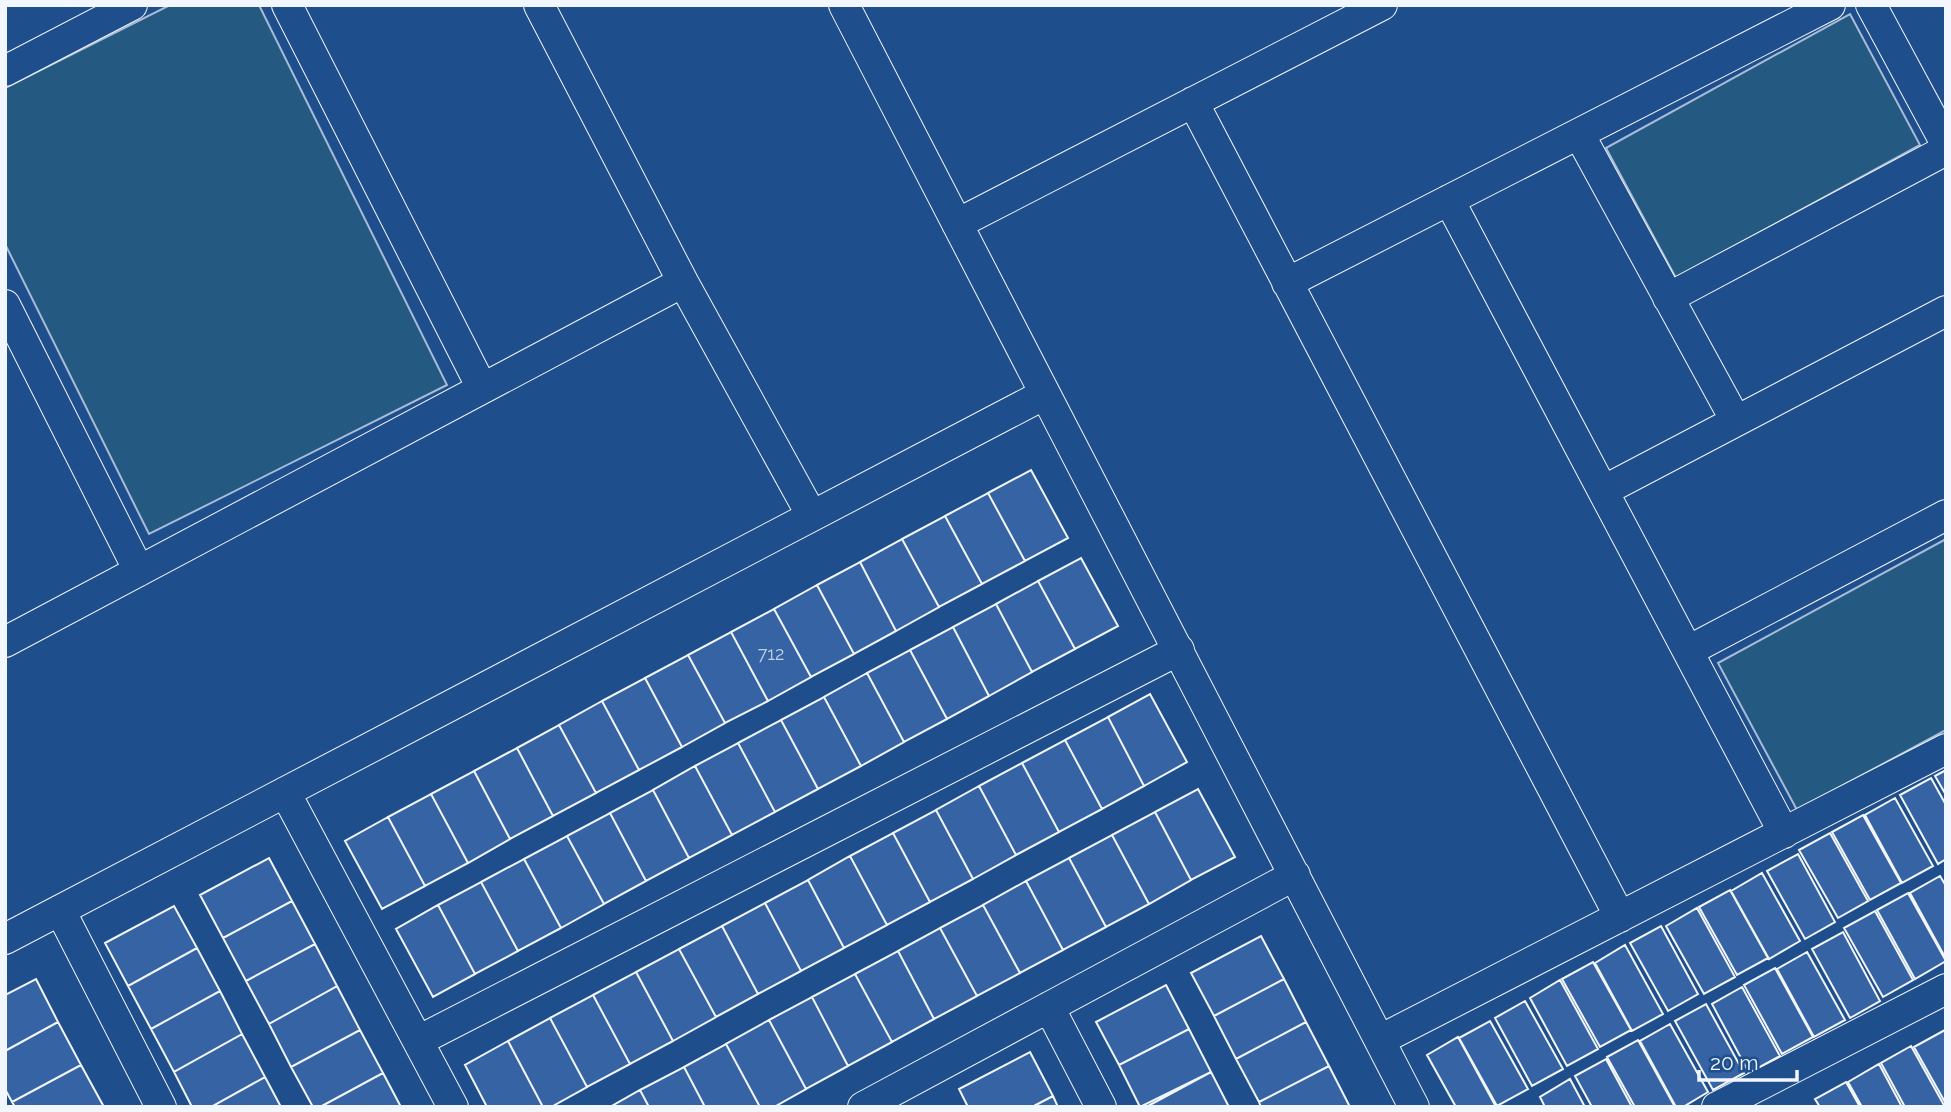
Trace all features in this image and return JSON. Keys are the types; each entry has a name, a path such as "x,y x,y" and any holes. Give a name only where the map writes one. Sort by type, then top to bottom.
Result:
{"street":[{"path":"5,71 132,5"},
{"path":"287,5 482,388"},
{"path":"539,5 683,282 812,516"},
{"path":"844,5 1414,1107"},
{"path":"957,224 1382,5"},
{"path":"1287,282 1830,5"},
{"path":"1871,5 1946,144"},
{"path":"1193,102 1620,917"},
{"path":"1578,134 1736,421"},
{"path":"1668,298 1946,150"},
{"path":"1449,200 1784,833"},
{"path":"5,642 683,282"},
{"path":"5,305 139,571"},
{"path":"1603,491 1946,311"},
{"path":"5,939 1045,394"},
{"path":"1688,651 1946,515"},
{"path":"418,1041 1179,650"},
{"path":"1380,1040 1946,750"},
{"path":"285,792 453,1107"},
{"path":"863,1107 1295,875"},
{"path":"60,910 160,1107"},
{"path":"1717,1107 1946,989"},
{"path":"1049,1007 1101,1107"}],"shaded area":[{"path":"170,5 259,5 447,385 149,534 5,244 5,88"},
{"path":"1850,14 1920,145 1676,278 1606,148"},
{"path":"1946,539 1946,730 1797,810 1718,663"}],"building":[{"path":"1031,470 1068,538 1025,561 988,493"},
{"path":"988,493 1025,561 982,584 945,516"},
{"path":"945,516 982,584 939,607 902,539"},
{"path":"902,539 939,607 896,631 860,562"},
{"path":"1081,558 1118,626 1075,649 1038,581"},
{"path":"860,562 896,631 854,654 817,585"},
{"path":"1038,581 1075,649 1032,672 996,604"},
{"path":"817,585 854,654 811,677 774,609"},
{"path":"996,604 1032,672 989,696 953,627"},
{"path":"774,609 811,677 768,701 731,632"},
{"path":"953,627 989,696 947,719 910,650"},
{"path":"731,632 768,701 725,723 688,655"},
{"path":"910,650 947,719 904,742 867,673"},
{"path":"688,655 725,723 682,747 645,678"},
{"path":"867,673 904,742 861,766 824,697"},
{"path":"645,678 682,747 639,770 602,701"},
{"path":"1150,694 1187,762 1144,786 1108,717"},
{"path":"824,697 861,766 818,789 781,720"},
{"path":"602,701 639,770 596,793 559,725"},
{"path":"1108,717 1144,786 1102,809 1065,740"},
{"path":"781,720 818,789 775,812 738,743"},
{"path":"559,725 596,793 553,816 517,748"},
{"path":"1065,740 1102,809 1059,832 1022,763"},
{"path":"738,743 775,812 732,835 695,766"},
{"path":"517,748 553,816 510,839 474,771"},
{"path":"1022,763 1059,832 1016,855 979,786"},
{"path":"695,766 732,835 689,858 653,790"},
{"path":"1946,770 1946,795 1935,776"},
{"path":"474,771 510,839 468,863 431,794"},
{"path":"1931,778 1946,805 1946,859 1938,864 1900,795"},
{"path":"979,786 1016,855 973,879 936,810"},
{"path":"1198,789 1235,857 1191,880 1155,812"},
{"path":"653,790 689,858 646,881 610,813"},
{"path":"431,794 468,863 425,886 388,817"},
{"path":"1895,798 1933,866 1902,883 1865,815"},
{"path":"936,810 973,879 930,902 893,833"},
{"path":"1155,812 1191,880 1149,904 1112,835"},
{"path":"610,813 646,881 604,904 567,836"},
{"path":"1863,815 1901,883 1870,900 1832,832"},
{"path":"388,817 425,886 382,909 345,841"},
{"path":"893,833 930,902 887,925 850,856"},
{"path":"1830,833 1868,901 1838,918 1799,850"},
{"path":"1112,835 1149,904 1106,927 1069,858"},
{"path":"567,836 604,904 561,928 524,859"},
{"path":"1798,854 1835,922 1805,939 1767,871"},
{"path":"850,856 887,925 844,948 808,880"},
{"path":"269,858 292,901 223,938 200,895"},
{"path":"1069,858 1106,927 1063,950 1026,881"},
{"path":"524,859 561,928 518,951 481,882"},
{"path":"1762,873 1800,941 1769,959 1731,891"},
{"path":"1940,876 1946,886 1946,959 1910,893"},
{"path":"808,880 844,948 801,971 765,903"},
{"path":"1026,881 1063,950 1020,973 983,905"},
{"path":"481,882 518,951 475,974 438,905"},
{"path":"1730,890 1768,958 1737,975 1699,907"},
{"path":"1908,893 1946,961 1915,979 1877,910"},
{"path":"292,901 315,944 246,981 223,938"},
{"path":"765,903 801,971 758,994 722,926"},
{"path":"438,905 475,974 433,997 396,929"},
{"path":"983,905 1020,973 977,996 940,928"},
{"path":"174,906 197,948 128,986 105,943"},
{"path":"1697,908 1735,977 1704,994 1666,926"},
{"path":"1875,911 1913,980 1883,997 1844,928"},
{"path":"722,926 758,994 716,1017 679,949"},
{"path":"1661,926 1698,994 1668,1011 1630,943"},
{"path":"940,928 977,996 934,1019 898,951"},
{"path":"1843,932 1880,1001 1850,1018 1812,949"},
{"path":"1261,936 1284,979 1214,1016 1191,973"},
{"path":"315,944 337,986 269,1024 246,981"},
{"path":"1625,945 1663,1014 1632,1031 1595,963"},
{"path":"197,948 220,991 151,1029 128,986"},
{"path":"679,949 716,1017 673,1041 636,972"},
{"path":"898,951 934,1019 892,1042 855,974"},
{"path":"1807,952 1845,1020 1814,1037 1777,969"},
{"path":"1593,962 1631,1030 1600,1047 1562,979"},
{"path":"1775,968 1813,1037 1782,1054 1744,985"},
{"path":"636,972 673,1041 630,1064 593,995"},
{"path":"855,974 892,1042 848,1066 812,997"},
{"path":"36,979 58,1022 5,1051 5,995"},
{"path":"1284,979 1306,1022 1236,1059 1214,1016"},
{"path":"1560,980 1598,1049 1567,1066 1530,998"},
{"path":"1166,985 1189,1029 1119,1065 1096,1022"},
{"path":"337,986 360,1030 291,1067 269,1024"},
{"path":"1742,987 1780,1056 1749,1073 1712,1004"},
{"path":"220,991 242,1034 174,1072 151,1029"},
{"path":"593,995 630,1064 587,1087 550,1018"},
{"path":"812,997 848,1066 806,1089 769,1020"},
{"path":"1525,1001 1563,1069 1532,1086 1495,1018"},
{"path":"1706,1004 1744,1073 1713,1090 1675,1021"},
{"path":"550,1018 587,1087 551,1107 543,1107 508,1041"},
{"path":"769,1020 806,1089 774,1107 760,1107 726,1044"},
{"path":"1490,1021 1528,1089 1497,1106 1459,1038"},
{"path":"58,1022 81,1065 12,1102 5,1089 5,1051"},
{"path":"1306,1022 1329,1066 1259,1102 1236,1059"},
{"path":"1670,1024 1708,1092 1683,1107 1676,1107 1640,1041"},
{"path":"1189,1029 1211,1072 1140,1107 1119,1065"},
{"path":"360,1030 383,1073 320,1107 313,1107 291,1067"},
{"path":"1945,1030 1946,1032 1946,1104 1914,1047"},
{"path":"242,1034 265,1077 211,1107 192,1107 174,1072"},
{"path":"1458,1037 1495,1105 1493,1107 1456,1107 1427,1055"},
{"path":"1638,1040 1675,1107 1635,1107 1607,1057"},
{"path":"508,1041 543,1107 487,1107 465,1065"},
{"path":"726,1044 760,1107 705,1107 684,1067"},
{"path":"1911,1046 1945,1107 1905,1107 1881,1063"},
{"path":"1030,1052 1053,1096 1032,1107 968,1107 959,1089"},
{"path":"1606,1059 1632,1107 1592,1107 1575,1076"},
{"path":"1879,1064 1902,1107 1862,1107 1848,1082"},
{"path":"81,1065 104,1107 15,1107 12,1102"},
{"path":"1329,1066 1350,1107 1261,1107 1259,1102"},
{"path":"684,1067 705,1107 649,1107 640,1090"},
{"path":"1211,1072 1229,1107 1146,1107"},
{"path":"383,1073 401,1107 320,1107"},
{"path":"265,1077 281,1107 211,1107"},
{"path":"1570,1079 1585,1107 1545,1107 1540,1097"},
{"path":"1846,1082 1860,1107 1820,1107 1815,1099"},
{"path":"640,1090 649,1107 610,1107"},
{"path":"1053,1096 1058,1107 1032,1107"}]}
